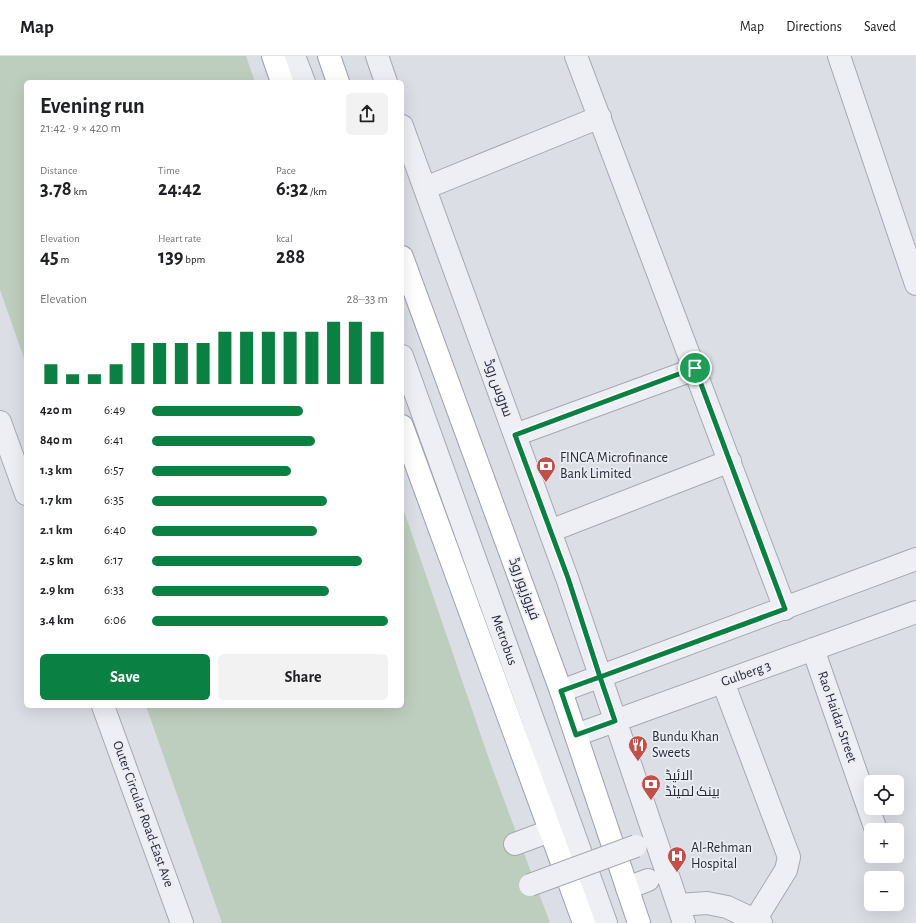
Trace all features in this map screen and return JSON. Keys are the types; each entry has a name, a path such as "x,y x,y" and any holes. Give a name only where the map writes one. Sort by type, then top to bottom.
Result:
{"main road":[{"path":"273,56 281,80"},
{"path":"328,56 337,80"},
{"name":"فیروزپور روڈ","path":"404,262 561,691 639,923"},
{"path":"404,431 584,923"}],"street":[{"path":"294,56 303,80"},
{"path":"376,56 385,80"},
{"path":"576,56 785,609"},
{"path":"839,56 910,248 916,284"},
{"path":"425,188 600,117"},
{"name":"سروس روڈ","path":"404,131 550,531 681,914"},
{"name":"Metrobus","path":"404,362 606,923"},
{"path":"515,435 695,368"},
{"path":"0,422 24,488"},
{"path":"550,531 730,461"},
{"path":"561,691 785,609 916,559"},
{"name":"Gulberg 3","path":"576,735 916,612"},
{"name":"Rao Haidar Street","path":"813,649 874,823"},
{"path":"681,914 707,902 727,906 758,922 786,870 789,856 723,682"},
{"name":"Outer Circular Road-East Ave","path":"104,708 182,923"},
{"path":"515,844 550,831"},
{"path":"530,885 636,846"},
{"path":"627,888 648,880"}],"green space":[{"path":"0,56 246,56 254,80 24,80 24,358 0,290"},
{"path":"404,511 490,762 550,923 222,923 147,708 404,708"}],"place":[{"name":"FINCA Microfinance Bank Limited","path":"546,483"},
{"name":"Bundu Khan Sweets","path":"638,762"},
{"name":"الائیڈ بینک لمیٹڈ","path":"651,801"},
{"name":"Al-Rehman Hospital","path":"677,873"}],"route":[{"path":"695,368 515,435 568,578 600,677 561,691 576,735 615,721 600,677 785,609 695,368"}]}
